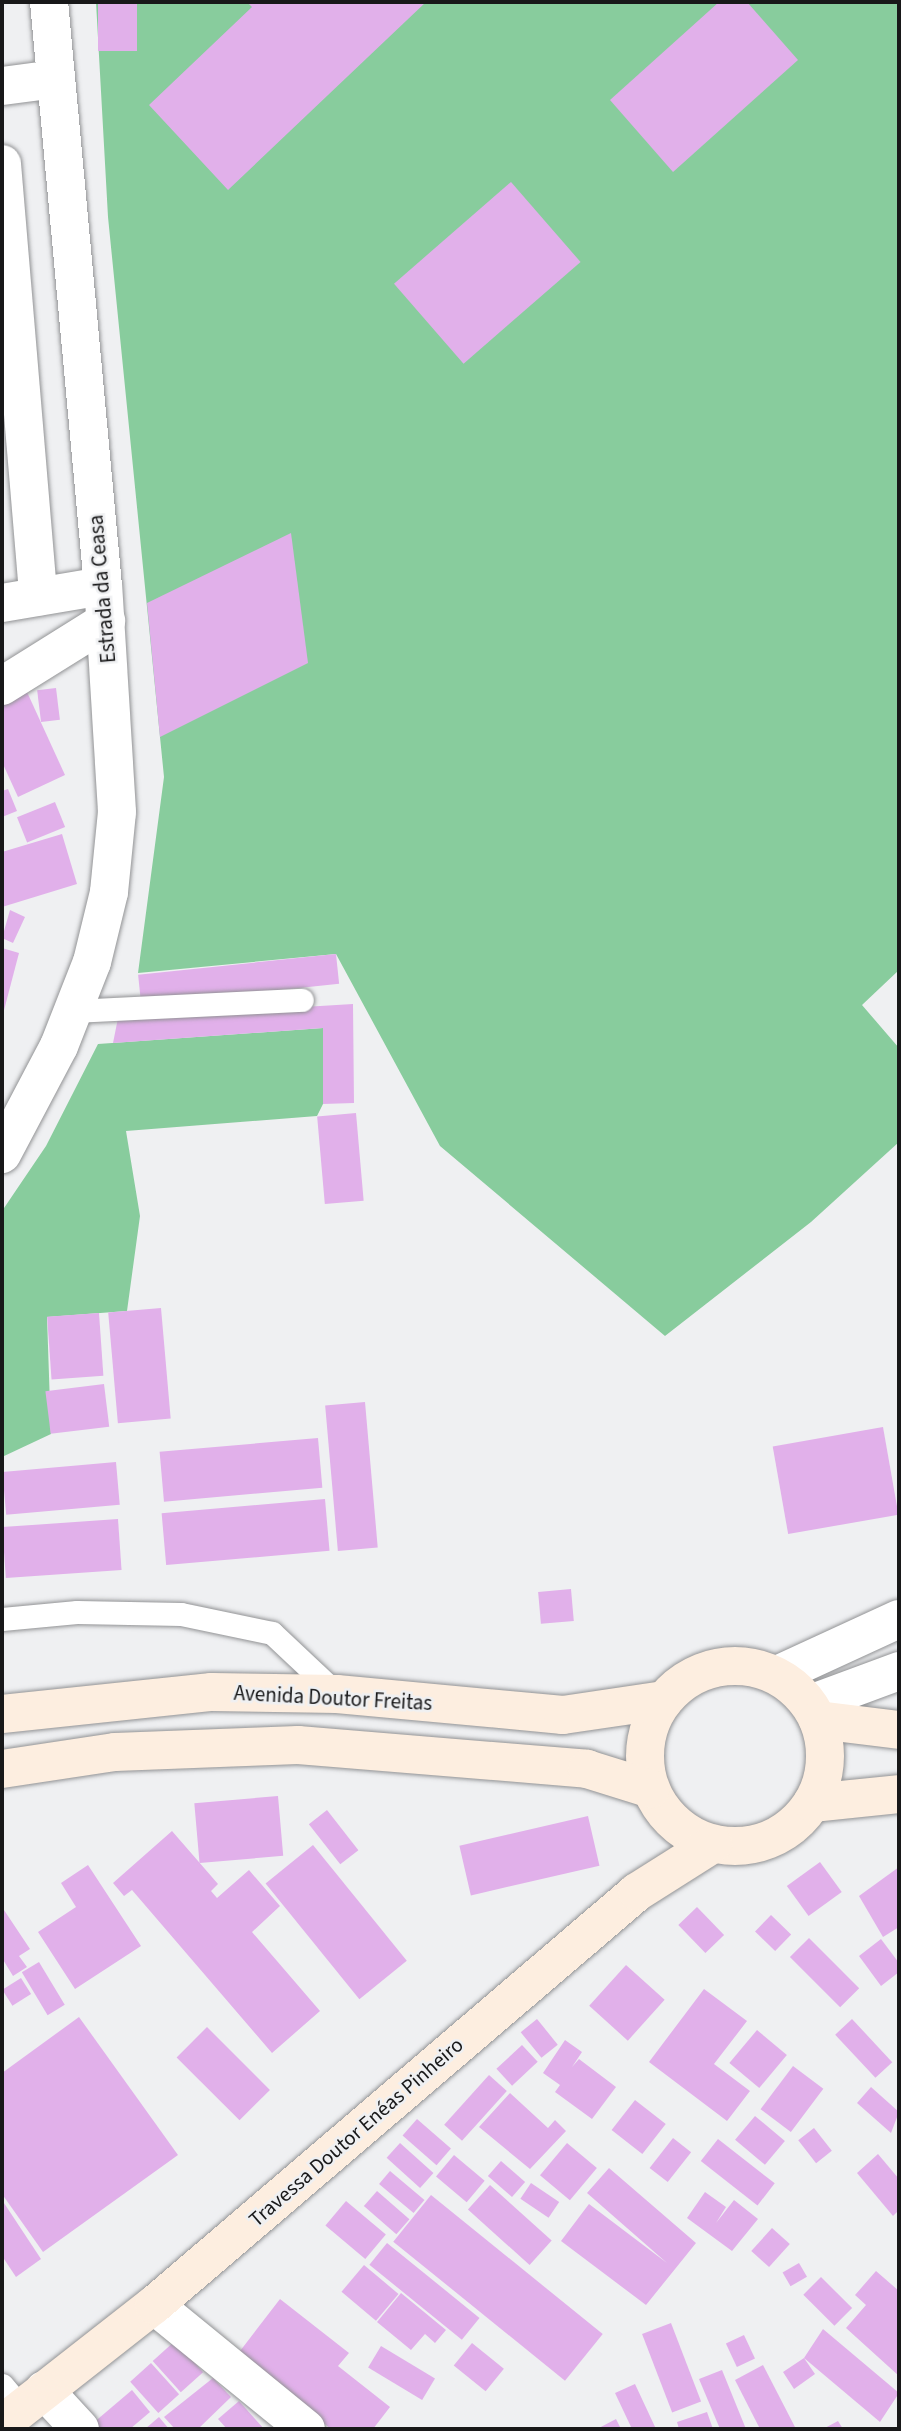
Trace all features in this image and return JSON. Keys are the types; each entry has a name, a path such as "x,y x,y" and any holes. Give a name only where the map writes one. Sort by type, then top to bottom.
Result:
{"main road":[{"path":"814,1712 824,1766 812,1802 770,1840 713,1844 680,1827 651,1789 645,1758 649,1727 664,1700 687,1679 716,1667 747,1666 777,1675 814,1712 899,1730"},
{"name":"Avenida Doutor Freitas","path":"2,1714 212,1692 337,1694 563,1715 664,1700"},
{"path":"2,1769 115,1752 298,1745 587,1769 651,1789"},
{"path":"812,1802 899,1794"},
{"name":"Travessa Doutor Enéas Pinheiro","path":"17,2402 154,2305 637,1892 713,1844"}],"street":[{"name":"Estrada da Ceasa","path":"2,1154 74,1011 109,892 117,812 105,604 65,214 49,2"},
{"path":"2,86 55,79"},
{"path":"2,163 20,600 105,604"},
{"path":"5,221 65,214"},
{"path":"2,686 105,604"},
{"path":"777,1675 899,1619"},
{"path":"814,1712 899,1671"},
{"path":"154,2305 306,2429"},
{"path":"17,2402 80,2429"}],"lane":[{"path":"74,1011 302,1000"},
{"path":"2,1619 77,1612 181,1614 272,1633 337,1694"}],"green space":[{"path":"96,2 899,2 899,970 862,1005 899,1048 899,1142 811,1222 665,1336 440,1146 336,954 138,973 164,777 108,217"},
{"path":"323,1028 323,1104 317,1116 126,1131 140,1216 127,1311 47,1317 51,1434 2,1457 2,1211 46,1146 98,1044"}],"building":[{"path":"98,2 137,2 137,51 98,51"},
{"path":"247,2 426,2 228,190 149,105 252,7"},
{"path":"719,2 747,2 798,60 673,172 610,100"},
{"path":"511,182 581,262 464,364 394,284"},
{"path":"291,533 308,663 160,737 147,603"},
{"path":"56,688 60,720 41,722 37,690"},
{"path":"27,692 65,775 18,797 2,762 2,703"},
{"path":"8,789 17,811 2,817 2,791"},
{"path":"55,802 65,827 27,842 17,817"},
{"path":"62,834 77,884 2,907 2,852"},
{"path":"10,910 25,917 13,943 2,938"},
{"path":"2,948 19,953 3,1014 2,1014"},
{"path":"336,954 339,984 141,1005 138,975"},
{"path":"353,1004 354,1103 323,1104 323,1028 113,1043 118,1018"},
{"path":"356,1113 364,1201 325,1204 317,1116"},
{"path":"161,1308 171,1419 118,1423 108,1313"},
{"path":"99,1313 103,1376 52,1379 47,1317"},
{"path":"104,1384 109,1427 51,1434 45,1391"},
{"path":"365,1402 378,1547 338,1551 325,1405"},
{"path":"883,1427 898,1515 788,1534 773,1446"},
{"path":"318,1438 322,1488 164,1502 160,1452"},
{"path":"116,1462 120,1505 6,1515 2,1472"},
{"path":"325,1499 330,1551 166,1565 162,1513"},
{"path":"118,1519 122,1570 6,1578 2,1527"},
{"path":"571,1589 574,1621 541,1624 538,1592"},
{"path":"278,1796 283,1856 200,1863 194,1803"},
{"path":"327,1810 358,1850 340,1864 309,1824"},
{"path":"588,1816 599,1866 471,1895 459,1846"},
{"path":"172,1831 218,1884 211,1891 217,1898 249,1870 280,1906 252,1932 320,2011 272,2053 132,1890 124,1896 113,1883"},
{"path":"313,1845 407,1961 359,1999 266,1883"},
{"path":"820,1862 842,1892 809,1916 787,1886"},
{"path":"88,1865 141,1946 75,1989 38,1932 76,1907 61,1883"},
{"path":"899,1867 899,1927 883,1937 859,1896"},
{"path":"2,1907 30,1949 19,1956 27,1967 13,1976 2,1958"},
{"path":"697,1907 724,1935 705,1953 678,1925"},
{"path":"771,1915 791,1934 775,1951 755,1932"},
{"path":"809,1938 859,1988 840,2007 790,1957"},
{"path":"881,1939 899,1963 899,1972 881,1986 859,1956"},
{"path":"39,1962 65,2005 48,2015 22,1972"},
{"path":"626,1965 665,2000 628,2041 589,2006"},
{"path":"21,1978 31,1994 12,2006 2,1990"},
{"path":"704,1989 747,2021 714,2064 750,2091 727,2121 649,2062"},
{"path":"79,2017 178,2155 43,2252 2,2194 2,2073"},
{"path":"537,2019 558,2045 541,2058 521,2032"},
{"path":"852,2019 892,2062 875,2078 835,2035"},
{"path":"207,2027 270,2090 240,2120 177,2057"},
{"path":"757,2030 787,2055 759,2088 729,2063"},
{"path":"565,2040 582,2052 572,2067 579,2059 616,2087 592,2119 555,2092 560,2085 543,2073"},
{"path":"522,2045 538,2062 512,2086 496,2069"},
{"path":"793,2066 823,2089 791,2132 761,2109"},
{"path":"489,2075 507,2091 462,2141 444,2125"},
{"path":"871,2087 899,2112 891,2133 857,2103"},
{"path":"510,2093 548,2128 555,2120 566,2131 530,2169 479,2127"},
{"path":"635,2100 666,2124 642,2154 612,2130"},
{"path":"755,2116 785,2141 765,2165 735,2140"},
{"path":"417,2119 451,2149 437,2165 403,2136"},
{"path":"814,2128 832,2151 816,2163 798,2140"},
{"path":"673,2138 691,2152 668,2182 650,2168"},
{"path":"718,2139 775,2183 757,2205 701,2161"},
{"path":"400,2143 433,2173 420,2188 387,2158"},
{"path":"567,2143 597,2168 570,2200 540,2175"},
{"path":"878,2154 899,2179 899,2210 893,2216 857,2173"},
{"path":"454,2155 485,2181 467,2202 436,2176"},
{"path":"501,2161 525,2182 512,2197 488,2176"},
{"path":"609,2168 696,2243 646,2305 561,2241 589,2204 667,2263 587,2193"},
{"path":"390,2171 424,2200 414,2213 379,2184"},
{"path":"531,2183 559,2202 549,2218 520,2199"},
{"path":"490,2185 552,2241 530,2265 468,2210"},
{"path":"377,2191 409,2219 396,2234 364,2206"},
{"path":"705,2192 726,2207 716,2223 734,2200 758,2219 732,2251 687,2218"},
{"path":"431,2195 603,2334 565,2381 393,2242"},
{"path":"2,2200 41,2259 16,2277 2,2256"},
{"path":"346,2201 386,2234 365,2259 325,2226"},
{"path":"772,2228 790,2244 769,2267 751,2251"},
{"path":"387,2243 479,2318 462,2340 369,2265"},
{"path":"799,2263 807,2277 791,2286 783,2272"},
{"path":"364,2265 398,2294 376,2321 342,2292"},
{"path":"876,2271 899,2291 899,2376 846,2328 866,2305 855,2295"},
{"path":"821,2277 852,2308 834,2326 803,2295"},
{"path":"401,2293 446,2330 435,2343 425,2334 411,2350 377,2322"},
{"path":"280,2299 349,2353 338,2366 390,2407 373,2429 331,2429 237,2355"},
{"path":"671,2323 701,2401 672,2413 642,2334"},
{"path":"823,2329 899,2393 880,2422 804,2358"},
{"path":"744,2335 755,2359 737,2367 726,2343"},
{"path":"175,2341 203,2372 181,2392 153,2361"},
{"path":"472,2343 504,2369 486,2391 454,2366"},
{"path":"381,2346 435,2378 422,2400 368,2367"},
{"path":"804,2358 815,2374 794,2389 783,2372"},
{"path":"151,2363 179,2394 158,2413 130,2382"},
{"path":"763,2365 796,2429 760,2429 735,2380"},
{"path":"722,2370 746,2429 720,2429 699,2379"},
{"path":"213,2378 231,2397 198,2429 175,2429 164,2417"},
{"path":"635,2384 656,2429 632,2429 615,2393"},
{"path":"132,2390 150,2412 130,2429 96,2429 92,2424"},
{"path":"239,2401 264,2429 227,2429 218,2419"},
{"path":"707,2412 713,2429 679,2429 677,2422"},
{"path":"159,2417 169,2429 145,2429"},
{"path":"616,2419 621,2429 597,2429"},
{"path":"838,2421 843,2429 823,2429"}]}
